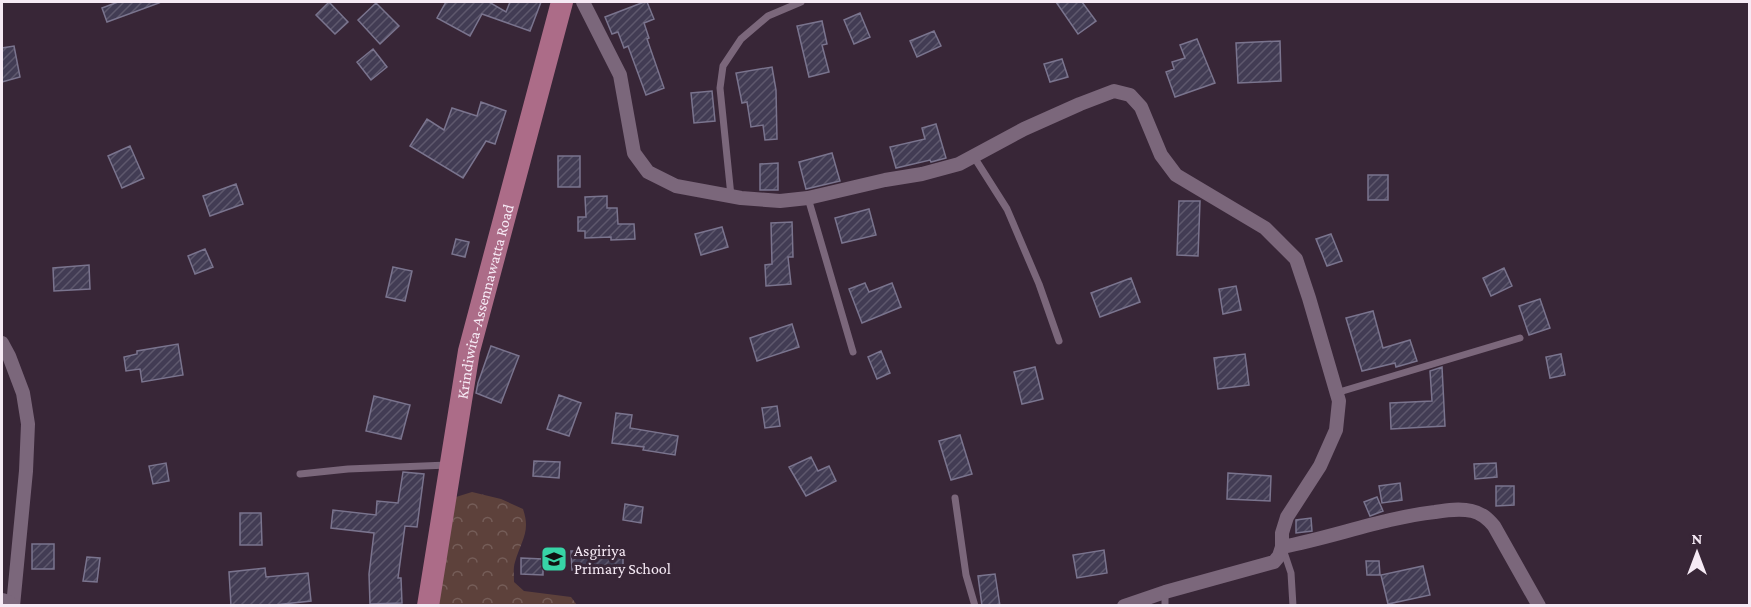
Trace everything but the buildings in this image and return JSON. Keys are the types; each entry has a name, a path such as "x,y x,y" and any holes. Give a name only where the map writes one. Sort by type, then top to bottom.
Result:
{"main road":[{"name":"Krindiwita-Assennawatta Road","path":"428,606 469,351 562,2"}],"street":[{"path":"583,2 620,75 634,153 648,172 676,186 732,196 780,201 808,198 922,174 959,164 1024,129 1114,91 1130,95 1141,107 1161,155 1176,175 1264,228 1296,259 1339,401 1336,430 1320,466 1287,516 1279,556 1274,562 1165,599 1124,606"},
{"path":"2,343 23,393 28,424 26,471 11,606 2,603"},
{"path":"1282,547 1309,542 1404,515 1449,510 1472,511 1485,516 1494,526 1539,606"}],"lane":[{"path":"732,196 720,88 723,66 741,39 768,16 801,2"},
{"path":"974,157 1007,209 1039,284 1059,341"},
{"path":"808,198 853,352"},
{"path":"1336,393 1520,338"},
{"path":"300,474 348,469 451,465"},
{"path":"956,498 966,574 975,606"},
{"path":"1282,547 1291,573 1293,606"}],"green space":[{"path":"472,492 501,499 523,509 526,530 514,564 514,582 524,591 571,597 577,605 440,606 438,601 456,497"}],"place":[{"name":"Asgiriya Primary School","path":"554,559"}]}
